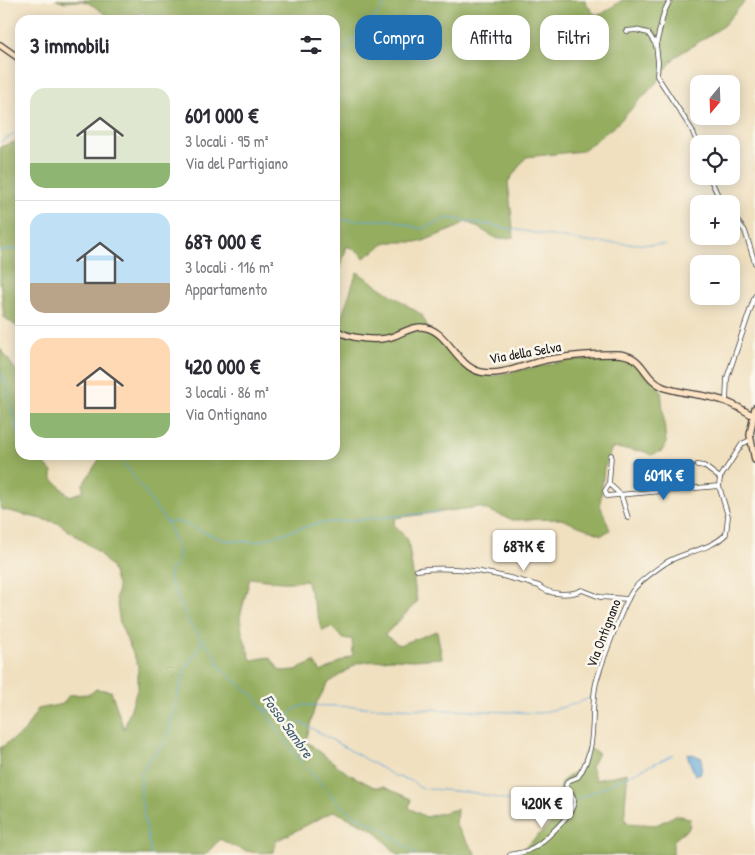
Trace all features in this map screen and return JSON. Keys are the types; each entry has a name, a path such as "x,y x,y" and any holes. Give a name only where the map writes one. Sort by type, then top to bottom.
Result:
{"street":[{"path":"670,0 661,23 656,45 657,76 694,135"},
{"path":"626,31 636,30 648,33 656,45"},
{"path":"0,45 15,56"},
{"path":"740,225 745,231 755,263"},
{"path":"726,402 727,378 755,296"},
{"name":"Via della Selva","path":"340,332 345,335 378,339 395,336 419,326 431,329 458,357 472,369 481,372 504,370 550,359 623,354 636,360 661,386 726,402 752,415"},
{"path":"755,408 752,415 750,440 755,460"},
{"name":"Via Ontignano","path":"510,855 530,850 554,832 574,803 573,796 566,785 568,781 578,777 591,750 595,721 595,687 628,599 634,589 668,562 717,542 726,534 728,516 719,486 720,478 742,444 750,440"},
{"path":"610,455 609,484 605,492 607,496 719,486"},
{"path":"698,465 704,466 720,478"},
{"path":"609,484 621,495 628,518"},
{"path":"417,570 440,568 482,572 503,575 552,592 575,594 582,590 600,597 628,599"}],"green space":[{"path":"56,0 586,0 585,2 594,14 602,14 622,0 746,0 722,27 675,57 657,82 617,124 582,151 526,157 508,182 514,237 498,239 466,221 458,227 421,242 387,242 364,258 359,252 347,246 340,269 340,15 145,15 144,12 138,15 107,15 83,1 63,2"},
{"path":"15,142 15,325 4,317 0,281 0,147"},
{"path":"357,272 422,315 430,332 470,370 492,376 570,360 616,358 635,362 661,390 666,443 662,451 651,455 643,451 612,448 604,468 600,505 610,530 602,535 561,519 513,520 479,507 395,518 394,525 408,540 417,602 385,635 399,645 437,631 442,658 392,659 358,663 328,683 315,706 306,741 347,773 374,787 384,787 411,799 409,808 426,817 457,809 456,826 477,855 398,855 374,830 334,811 276,841 274,852 259,853 246,851 220,839 205,855 0,855 0,748 24,732 38,709 63,704 69,695 90,694 96,689 111,691 124,729 138,687 138,665 120,624 116,597 118,588 111,567 96,550 58,523 0,509 0,400 2,399 0,398 0,348 15,369 15,460 41,460 52,472 52,478 69,496 83,492 83,484 99,460 340,460 340,321","holes":["250,578 285,582 306,580 323,631 331,627 343,639 352,639 353,655 321,672 314,662 296,670 280,671 270,657 251,660 242,632 240,617"]},
{"path":"587,747 598,753 591,767 596,780 627,773 625,813 627,823 656,825 676,815 690,818 689,828 673,841 673,854 675,855 500,855 523,849 553,822 561,782 579,769"}],"water":[{"path":"692,754 702,758 701,773 695,775 687,755"}],"waterway":[{"path":"340,54 390,0"},
{"path":"0,142 15,134"},
{"path":"340,220 392,220 421,229 449,218 587,242 665,245"},
{"path":"0,251 15,249"},
{"name":"Fosso Sambre","path":"0,370 4,378 15,423"},
{"name":"Fosso Sambre","path":"122,460 169,526 179,553 177,564 171,569 169,579 190,625 213,652 222,670 255,697 298,758 340,805 352,814 380,828 417,855"},
{"path":"167,522 180,522 223,540 256,542 314,524 439,512"},
{"path":"151,855 141,798 141,774 145,765 166,741 185,669 196,653 202,638"},
{"path":"288,716 293,710 305,705 540,713 575,704 592,697"},
{"path":"262,708 306,725 395,776 412,781 420,788 476,793 535,807 572,801"},
{"path":"576,800 673,755"}]}
